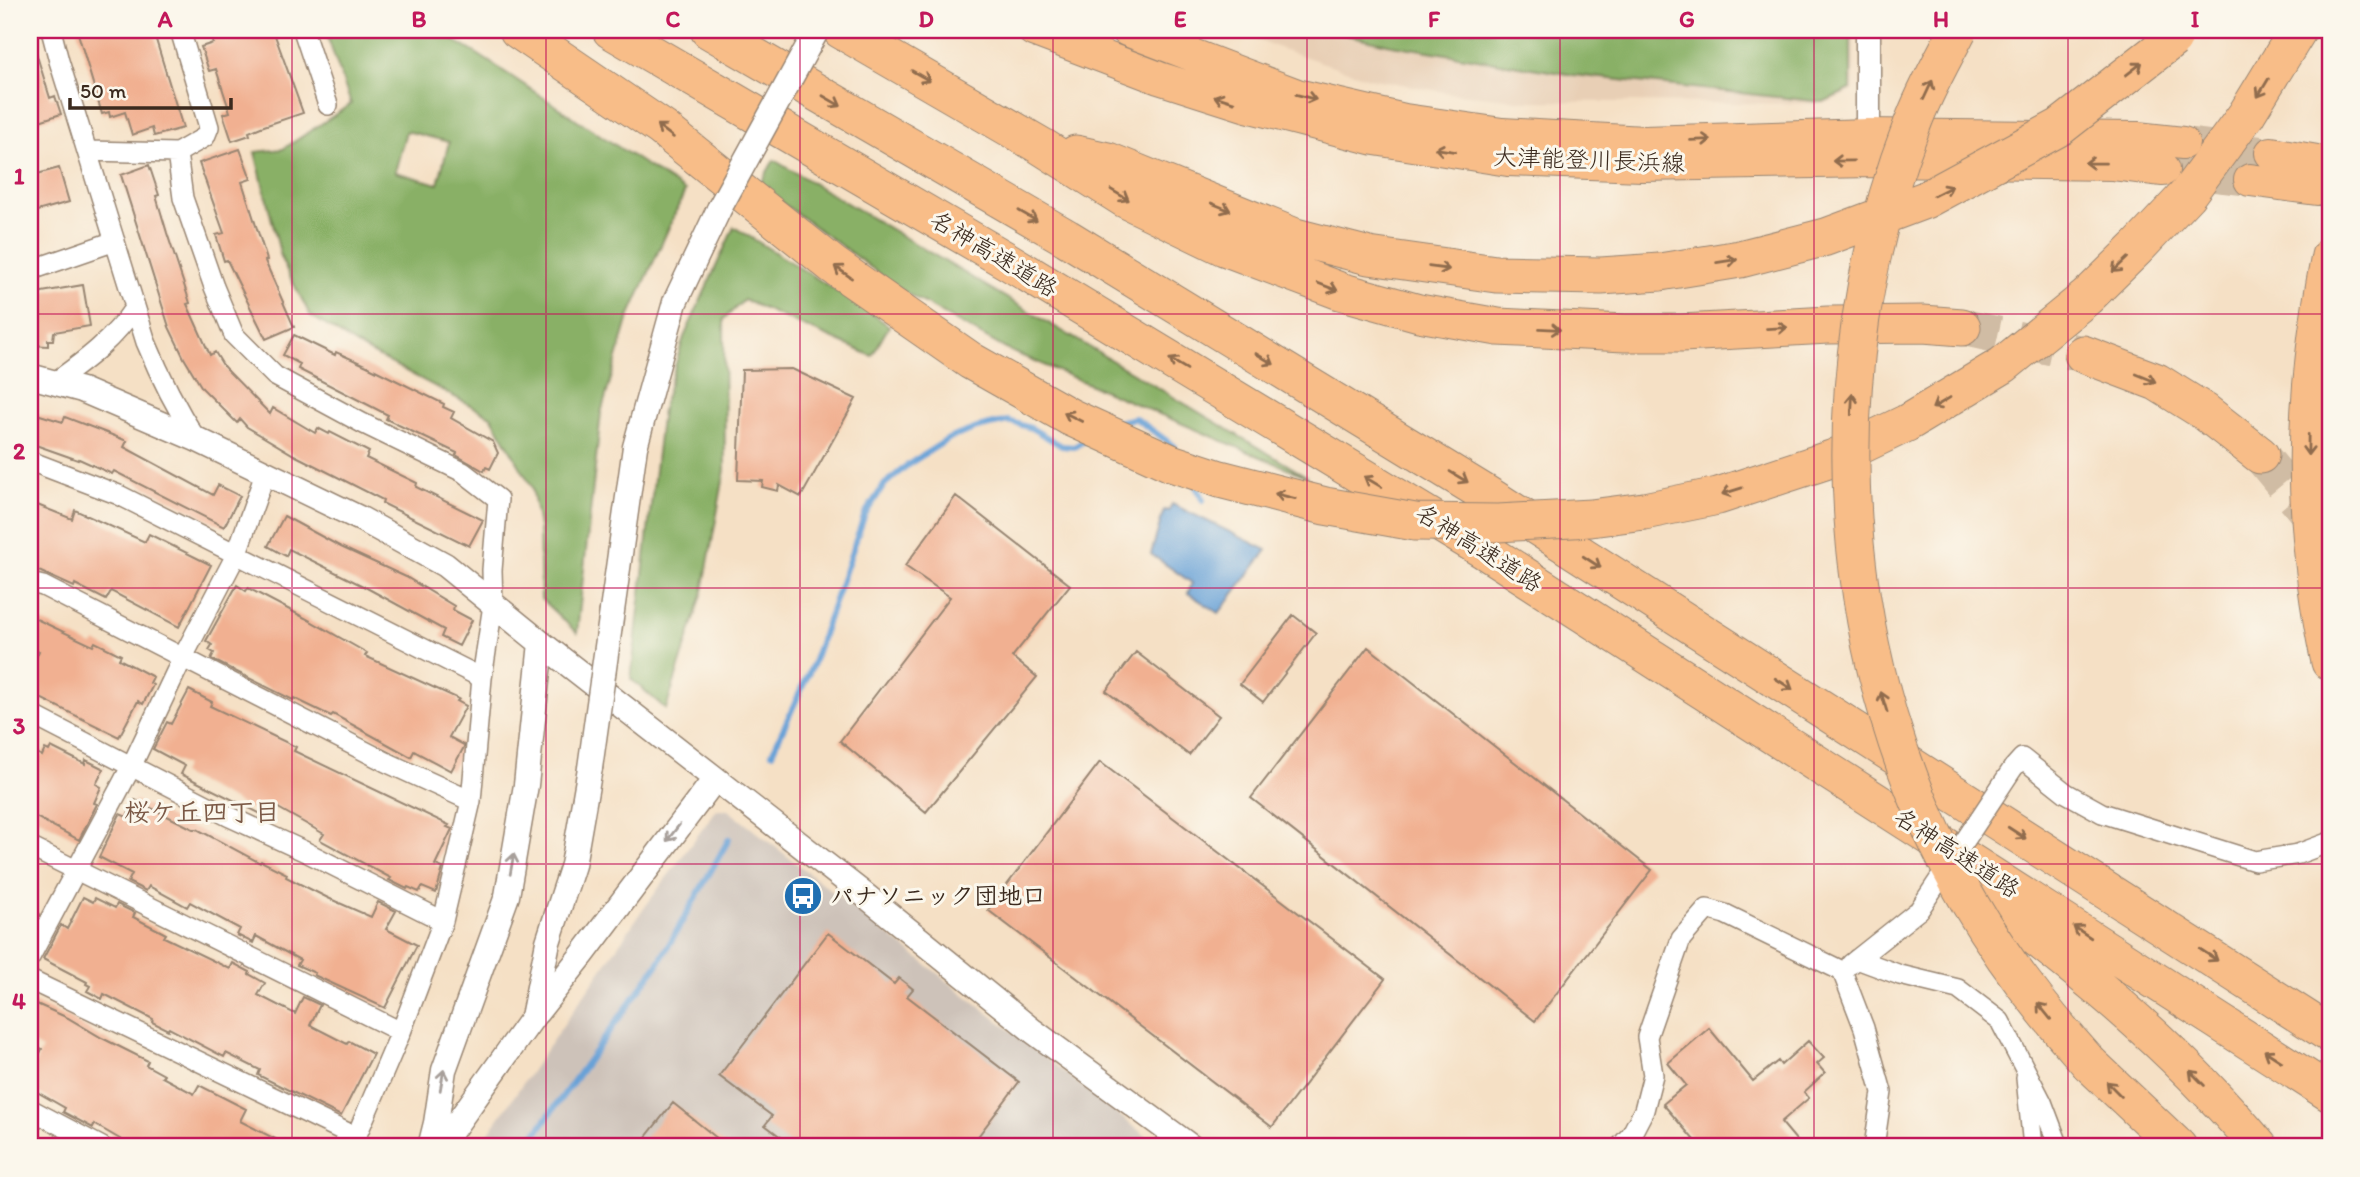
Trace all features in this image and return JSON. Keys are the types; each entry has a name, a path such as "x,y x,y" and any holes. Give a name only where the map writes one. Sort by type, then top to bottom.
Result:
{"highway":[{"path":"518,30 662,128 833,265 971,361 1070,417 1171,463 1220,479 1325,506 1415,522 1498,523 1591,518 1644,511 1718,496 1835,458 1908,422 2003,365 2087,297 2187,195 2246,115 2298,30"},
{"name":"名神高速道路","path":"611,30 1009,262 1484,550 2330,1093"},
{"name":"名神高速道路","path":"709,30 1067,238 1482,491 2330,1034"},
{"path":"841,30 1041,146 1125,199 1224,247 1340,291 1419,313 1498,327 1625,333 1828,325 1923,324 1962,327"},
{"path":"1958,30 1912,123 1875,240 1863,302 1855,364 1851,429 1856,559 1865,621 1881,690 1916,796 1968,901 2032,996 2089,1063 2178,1147"},
{"path":"1041,146 1108,161 1295,237 1369,256 1496,274 1601,276 1660,272 1740,259 1826,237 1925,200 2060,127 2178,34"},
{"path":"2330,256 2316,347 2307,447 2310,535 2330,662"},
{"path":"2083,354 2157,382 2205,412 2260,455"},
{"path":"1484,550 1546,601 1849,803 1976,892 2122,1007 2227,1108 2259,1147"}],"main road":[{"name":"大津能登川長浜線","path":"1033,30 1159,78 1247,106 1376,139 1508,160 1642,165 1876,161 2100,163 2163,170"},
{"name":"大津能登川長浜線","path":"1127,30 1297,95 1405,120 1488,132 1644,142 1868,135 2137,138 2183,143"},
{"path":"2250,180 2320,175 2271,153"}],"street":[{"path":"51,30 135,307 159,374 196,439"},
{"path":"89,151 177,153 205,137 209,127 180,30"},
{"path":"303,30 328,105"},
{"path":"533,1017 548,942 573,865 590,768 635,447 675,302 719,209 817,30"},
{"path":"1868,30 1868,135"},
{"path":"30,980 352,1142 401,1032 443,921 471,801 482,678 493,605 492,570 498,499 463,472 362,423 275,376 234,335 183,198 177,153"},
{"path":"30,267 37,268 115,241"},
{"path":"55,382 101,348 135,307"},
{"path":"30,376 82,390 196,439 361,519 445,565 1033,1031 1191,1147"},
{"path":"30,461 119,495 482,678"},
{"path":"30,957 131,767 182,659 236,555 265,474"},
{"path":"30,583 43,586 386,762 471,801"},
{"path":"430,1147 443,1070 506,896 526,785 541,643"},
{"path":"30,714 131,767 443,921"},
{"path":"1849,965 1919,910 2022,758 2066,793 2102,813 2255,861 2298,854 2330,842"},
{"path":"440,1147 533,1017 715,779"},
{"path":"30,847 401,1032"},
{"path":"1620,1147 1631,1135 1644,1110 1653,1075 1647,1037 1681,939 1707,909 1849,965 1958,989 2000,1021 2042,1102 2059,1147"},
{"path":"1849,965 1882,1092 1874,1147"},
{"path":"2025,1070 2033,1147"},
{"path":"30,1108 102,1147"}],"shaded area":[{"path":"1226,30 1855,30 1854,91 1824,104 1525,101 1450,93 1369,78"},
{"path":"717,809 728,810 1160,1147 479,1147 642,911"}],"green space":[{"path":"325,30 436,30 479,55 685,191 629,317 601,413 577,633 541,599 539,527 532,487 491,416 358,346 310,315 282,261 255,152 283,149 351,104","holes":["406,131 449,142 438,184 395,172"]},
{"path":"1325,30 1851,30 1851,89 1823,102 1574,75 1392,45"},
{"path":"774,160 1308,477 1006,349 903,291 759,186"},
{"path":"734,227 889,326 872,356 744,300 724,319 725,470 703,591 666,709 631,679 662,409 684,337"}],"water":[{"path":"1172,504 1267,550 1219,613 1188,593 1192,583 1151,554 1164,510 1169,511"}],"building":[{"path":"77,30 153,30 183,128 154,136 152,128 132,135 125,112 110,117 109,112 102,114"},
{"path":"264,30 273,30 303,113 261,127 249,132 250,135 232,141 223,114 230,112 216,69 209,71 201,47 213,43 211,37 230,31 233,38 237,39"},
{"path":"34,46 50,98 55,96 61,114 30,124 30,47"},
{"path":"240,149 251,179 242,182 267,260 265,261 294,327 266,339 227,260 224,261 216,235 224,233 199,163"},
{"path":"149,165 159,195 156,196 190,303 187,304 210,355 215,352 224,367 270,414 273,408 315,433 318,428 329,434 330,432 369,452 366,458 417,483 416,487 483,520 469,546 294,455 247,427 240,419 237,423 202,388 169,327 121,175"},
{"path":"59,168 69,202 30,213 30,176"},
{"path":"83,285 90,326 54,332 53,340 48,340 48,346 30,345 30,294"},
{"path":"294,335 335,355 336,352 367,366 444,404 443,407 454,412 451,418 493,442 498,453 490,469 486,467 484,471 456,455 457,453 386,419 388,415 298,369 300,364 283,355"},
{"path":"792,369 856,399 801,497 779,485 778,491 762,487 763,481 738,480 742,370"},
{"path":"30,412 63,422 65,417 127,441 124,447 213,495 218,485 240,496 224,527 114,471 112,474 79,459 30,443"},
{"path":"956,496 1070,585 1012,657 1037,677 926,812 840,741 950,597 905,566"},
{"path":"30,502 72,519 75,510 145,542 149,534 211,565 179,627 111,591 106,600 75,584 74,587 30,567"},
{"path":"284,516 341,547 406,577 454,606 453,610 472,620 459,646 441,637 444,630 365,587 289,549 286,556 268,546"},
{"path":"237,585 246,591 248,588 305,618 367,653 365,656 459,699 457,701 466,706 449,737 464,747 451,771 414,751 411,757 333,714 331,716 294,698 293,700 211,659 214,653 209,650 212,645 206,641"},
{"path":"1293,615 1316,633 1263,702 1240,684"},
{"path":"30,616 93,646 95,642 121,655 119,659 153,677 150,683 153,685 143,704 138,701 119,737 30,693 30,671 39,651 30,647"},
{"path":"1368,647 1652,870 1535,1021 1251,798"},
{"path":"1136,652 1219,716 1189,755 1106,691"},
{"path":"189,690 212,702 210,706 296,747 294,751 449,825 447,827 452,829 435,865 443,868 436,893 422,887 419,892 408,887 407,889 389,880 391,878 320,840 324,834 273,805 270,810 264,807 261,814 181,774 185,766 153,749 167,722 171,724"},
{"path":"51,747 85,764 86,760 104,769 96,784 101,787 94,803 97,804 79,840 30,814 30,769 37,753 42,756 45,749 49,751"},
{"path":"1100,762 1385,979 1272,1127 988,910"},
{"path":"135,800 371,917 378,902 396,911 386,929 417,945 385,1008 314,975 315,973 297,965 300,960 256,936 253,943 237,935 240,929 190,902 187,907 149,886 146,891 128,882 132,874 99,857 120,814 127,817"},
{"path":"83,897 93,902 95,898 115,908 117,904 135,913 133,917 166,934 164,937 230,969 233,963 250,972 249,974 265,983 258,995 295,1014 303,997 320,1005 310,1025 373,1054 341,1116 258,1075 260,1070 226,1053 224,1057 169,1028 168,1030 152,1022 153,1019 104,994 102,999 87,991 90,986 87,982 43,959 61,925 67,929"},
{"path":"30,909 39,914 30,931"},
{"path":"828,933 894,984 899,978 913,989 907,996 1019,1082 970,1147 794,1147 765,1125 772,1116 719,1076"},
{"path":"30,1001 148,1061 146,1065 164,1075 162,1077 194,1094 199,1085 246,1109 240,1121 291,1147 122,1147 125,1142 94,1124 93,1128 63,1112 65,1108 30,1088 30,1074 42,1049 30,1042"},
{"path":"1709,1028 1753,1081 1778,1061 1781,1065 1808,1041 1824,1058 1817,1064 1825,1073 1804,1092 1809,1098 1781,1122 1802,1147 1700,1147 1663,1104 1686,1085 1668,1063"},
{"path":"673,1103 728,1147 638,1147"}],"waterway":[{"path":"1114,423 1135,418 1174,446"},
{"path":"772,753 812,666 865,514 885,484 909,464 950,438 1008,421 1031,428 1062,446 1074,447 1087,439"},
{"path":"1196,487 1203,500"},
{"path":"526,1147 658,964 729,839"}],"tunnel":[{"path":"2183,143 2271,153"},
{"path":"2163,170 2250,180"},
{"path":"1962,327 2083,354"},
{"path":"2260,455 2322,530"}],"place":[{"name":"パナソニック団地口","path":"803,896"}],"district":[{"name":"桜ケ丘四丁目","path":"202,812"}]}
